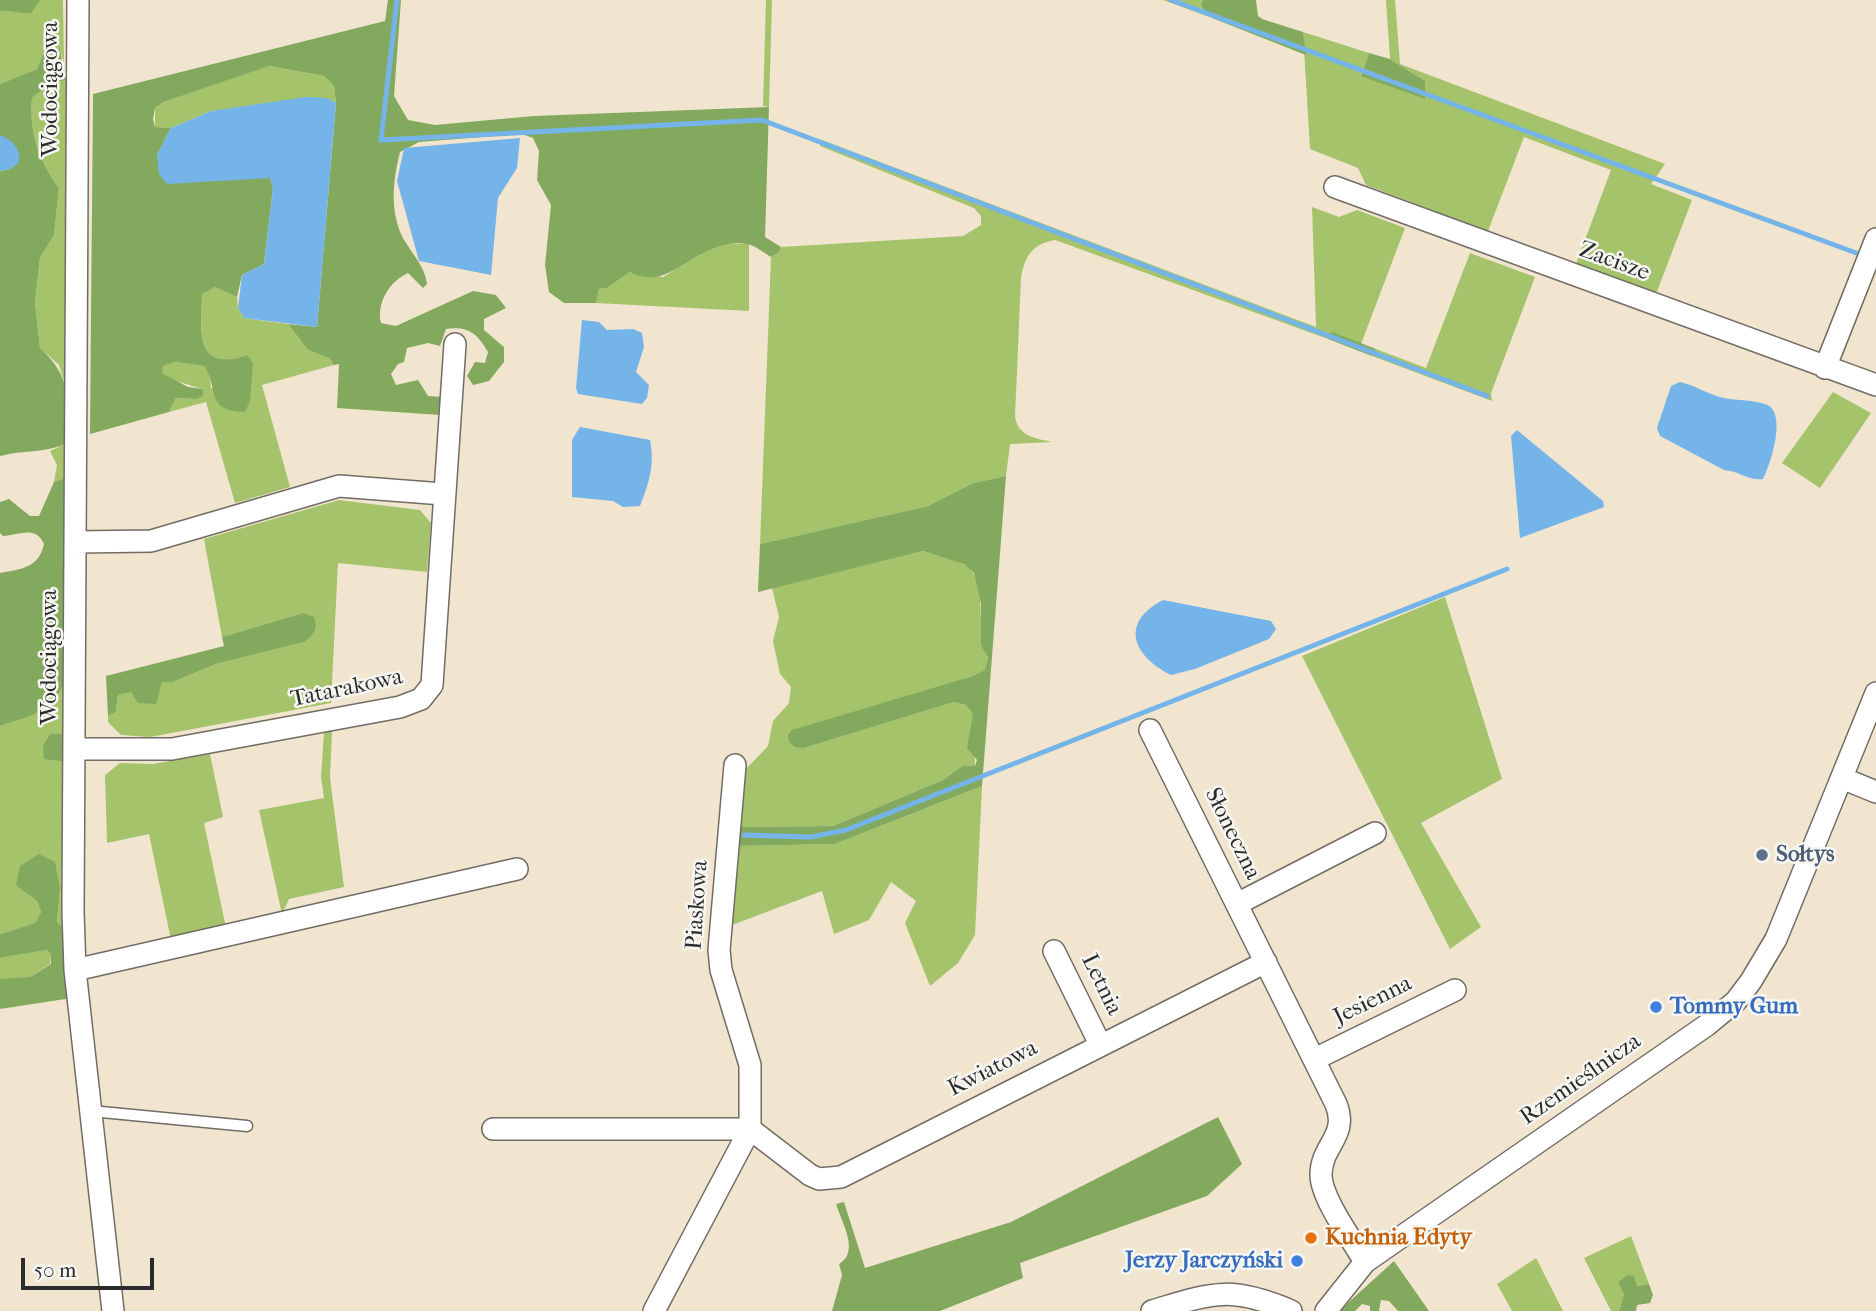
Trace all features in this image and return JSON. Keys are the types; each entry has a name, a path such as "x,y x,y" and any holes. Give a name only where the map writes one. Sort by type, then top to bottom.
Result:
{"street":[{"name":"Wodociągowa","path":"78,0 75,970 113,1311"},
{"name":"Zacisze","path":"1335,187 1876,385"},
{"path":"1825,368 1876,239"},
{"name":"Tatarakowa","path":"77,749 172,749 400,707 421,699 432,685 455,344"},
{"path":"75,542 151,541 339,486 443,494"},
{"name":"Rzemieślnicza","path":"1326,1311 1365,1262 1707,1025 1736,1001 1776,939 1876,693"},
{"name":"Słoneczna","path":"1150,730 1315,1059 1341,1118 1324,1162 1322,1179 1365,1262"},
{"name":"Piaskowa","path":"654,1311 750,1129 750,1065 721,970 719,950 735,765"},
{"path":"1842,778 1876,792"},
{"path":"1237,904 1375,833"},
{"path":"75,970 517,869"},
{"name":"Letnia","path":"1054,951 1100,1044"},
{"name":"Kwiatowa","path":"750,1129 810,1175 819,1179 841,1177 1266,962"},
{"name":"Jesienna","path":"1315,1059 1455,990"},
{"path":"493,1129 750,1129"},
{"path":"1152,1311 1224,1292 1252,1296 1291,1311"}],"lane":[{"path":"91,1111 247,1126"}],"green space":[{"path":"0,0 40,0 31,13 27,13 0,11"},
{"path":"39,0 63,0 64,62 60,50 37,69 0,84 0,11"},
{"path":"388,0 401,0 394,96 408,120 435,125 534,116 769,107 765,237 781,247 779,252 771,257 747,244 729,244 713,248 659,276 645,277 630,272 607,288 599,289 596,303 564,303 549,292 545,265 551,205 537,180 539,151 533,138 522,134 419,142 400,152 394,183 394,204 401,234 420,264 427,284 423,288 408,273 395,281 383,300 381,323 396,326 473,291 496,295 506,308 484,319 484,330 504,347 504,362 489,381 473,385 467,376 475,362 485,363 488,352 471,332 446,329 440,346 428,343 407,348 404,362 398,364 391,374 396,385 418,380 428,396 442,397 440,415 337,408 339,364 334,365 329,358 308,350 288,324 317,327 336,103 334,86 324,76 269,66 164,102 155,108 153,119 155,127 171,128 157,155 167,183 270,177 273,188 264,264 242,275 237,297 215,287 202,294 202,334 209,353 217,358 230,359 247,355 253,363 250,401 245,412 232,411 218,403 204,366 175,362 163,366 162,373 188,387 203,389 203,396 196,399 176,398 169,412 90,434 93,94 385,21"},
{"path":"766,0 772,0 769,107 763,106"},
{"path":"1163,0 1203,0 1201,6 1212,18"},
{"path":"1203,0 1256,0 1258,16 1262,19 1303,32 1306,55 1212,18 1201,6"},
{"path":"1386,0 1395,0 1400,64 1665,164 1651,184 1692,200 1656,294 1576,264 1611,170 1524,137 1488,231 1366,185 1358,168 1310,149 1303,32 1369,53 1361,75 1425,81 1390,59"},
{"path":"60,50 66,80 50,84 32,98 31,111 41,157 59,188 54,235 40,258 35,302 40,348 59,370 66,392 66,444 0,456 0,171 11,169 0,135 0,84 37,69 44,53"},
{"path":"1369,53 1390,59 1425,81 1425,99 1361,76"},
{"path":"268,66 324,76 334,86 336,103 327,98 211,111 171,128 155,127 155,108 164,102"},
{"path":"66,80 67,391 59,365 40,348 35,302 40,258 54,235 59,188 37,146 31,111 32,98 50,84"},
{"path":"822,140 1316,327 1312,207 1339,217 1357,210 1405,228 1361,344 1332,333 1328,339 1055,240 1047,242 1035,248 1027,257 1021,278 1015,417 1024,433 1052,442 1010,444 1006,476 973,483 928,506 760,544 771,257 779,252 781,247 963,236 981,225 981,216 974,208 820,146"},
{"path":"717,244 749,244 749,311 596,303 599,289 607,288 630,272 663,277"},
{"path":"1470,253 1535,277 1491,393 1492,401 1372,356 1376,349 1426,368"},
{"path":"215,287 237,297 238,308 244,318 288,324 308,350 329,358 334,365 262,385 290,487 235,503 206,402 169,412 176,398 196,399 202,389 173,380 162,373 162,366 175,362 204,366 210,373 211,389 247,355 230,359 217,358 209,353 204,345 202,293"},
{"path":"1332,332 1376,349 1372,356 1328,339"},
{"path":"1833,392 1871,413 1820,488 1782,463"},
{"path":"66,444 65,478 54,482 57,465 50,451"},
{"path":"1006,476 982,786 835,844 738,846 740,827 833,826 943,780 962,766 975,766 977,760 967,748 973,714 966,705 954,702 804,748 795,747 789,742 788,735 792,730 970,677 985,670 988,658 981,645 981,604 974,573 964,564 923,551 758,592 760,544 928,506 973,483"},
{"path":"65,478 67,674 50,705 34,714 0,726 0,573 33,563 42,552 44,544 41,538 32,533 3,536 0,533 0,502 9,499 30,516 39,516 54,482"},
{"path":"339,500 420,510 431,523 427,572 338,563 331,703 150,737 121,735 108,722 108,716 116,712 118,695 162,682 173,682 216,664 304,642 303,613 222,637 204,539"},
{"path":"923,551 961,563 973,572 980,595 982,635 988,658 986,670 804,748 954,702 966,705 973,714 975,766 962,766 943,780 833,826 740,827 743,772 768,746 773,721 789,703 791,687 780,674 773,641 779,617 772,588"},
{"path":"1445,597 1502,779 1421,823 1481,927 1450,949 1302,656"},
{"path":"303,613 314,617 316,625 313,634 304,642 216,664 173,682 162,682 156,704 138,703 131,692 118,695 116,712 108,716 106,676 224,646 222,637"},
{"path":"67,674 66,929 57,922 60,889 37,901 41,912 35,923 0,934 0,726 46,709"},
{"path":"332,731 330,778 344,887 289,899 282,914 259,810 324,798 321,777 324,732"},
{"path":"50,734 66,734 68,762 44,759 43,746"},
{"path":"210,754 223,817 204,823 226,928 171,940 149,834 107,843 105,775 120,763 153,764"},
{"path":"982,786 975,935 958,963 930,986 905,923 916,901 891,882 869,920 834,934 822,891 732,925 738,846 835,844"},
{"path":"39,854 55,862 60,889 57,922 66,929 72,998 0,1009 0,979 30,977 51,964 51,955 47,950 0,958 0,934 35,923 41,912 37,901 16,885 20,866"},
{"path":"47,950 51,955 50,964 30,977 0,981 0,958"},
{"path":"1218,1117 1242,1164 1207,1196 1020,1263 1023,1278 940,1311 832,1311 842,1275 839,1264 845,1259 849,1245 836,1204 844,1202 865,1268 1011,1222"},
{"path":"1631,1236 1649,1284 1637,1286 1624,1294 1619,1311 1611,1311 1584,1258"},
{"path":"1536,1258 1563,1311 1512,1311 1497,1284"},
{"path":"1394,1261 1429,1311 1398,1311 1389,1301 1381,1300 1379,1311 1370,1311 1370,1306 1362,1304 1355,1311 1339,1311"},
{"path":"1628,1275 1634,1276 1637,1286 1649,1284 1653,1295 1650,1303 1637,1305 1636,1311 1619,1311 1624,1294 1618,1282"}],"water":[{"path":"306,97 327,98 336,103 317,327 244,318 238,308 242,275 264,264 273,188 270,178 167,184 159,174 157,155 171,128 211,111"},
{"path":"0,135 15,145 19,162 11,169 0,171"},
{"path":"520,138 517,168 498,198 491,275 419,261 397,181 404,148"},
{"path":"582,320 599,322 607,330 633,329 642,333 644,347 636,372 649,385 647,398 642,404 578,394 576,388"},
{"path":"1680,382 1716,396 1759,402 1772,409 1776,417 1776,439 1763,479 1753,479 1724,470 1660,436 1657,428 1671,386"},
{"path":"580,427 650,440 650,474 640,506 623,507 613,501 572,497 572,440"},
{"path":"1517,430 1603,501 1604,507 1520,538 1511,436"},
{"path":"1163,600 1271,621 1276,629 1269,639 1195,669 1171,675 1148,658 1136,639 1140,619"}],"waterway":[{"path":"397,0 381,140 762,120 1487,396"},
{"path":"1171,0 1859,254"},
{"path":"744,835 811,837 846,830 1507,569"}],"place":[{"name":"Sołtys","path":"1762,855"},
{"name":"Tommy Gum","path":"1656,1007"},
{"name":"Kuchnia Edyty","path":"1311,1238"},
{"name":"Jerzy Jarczyński","path":"1297,1261"}]}
